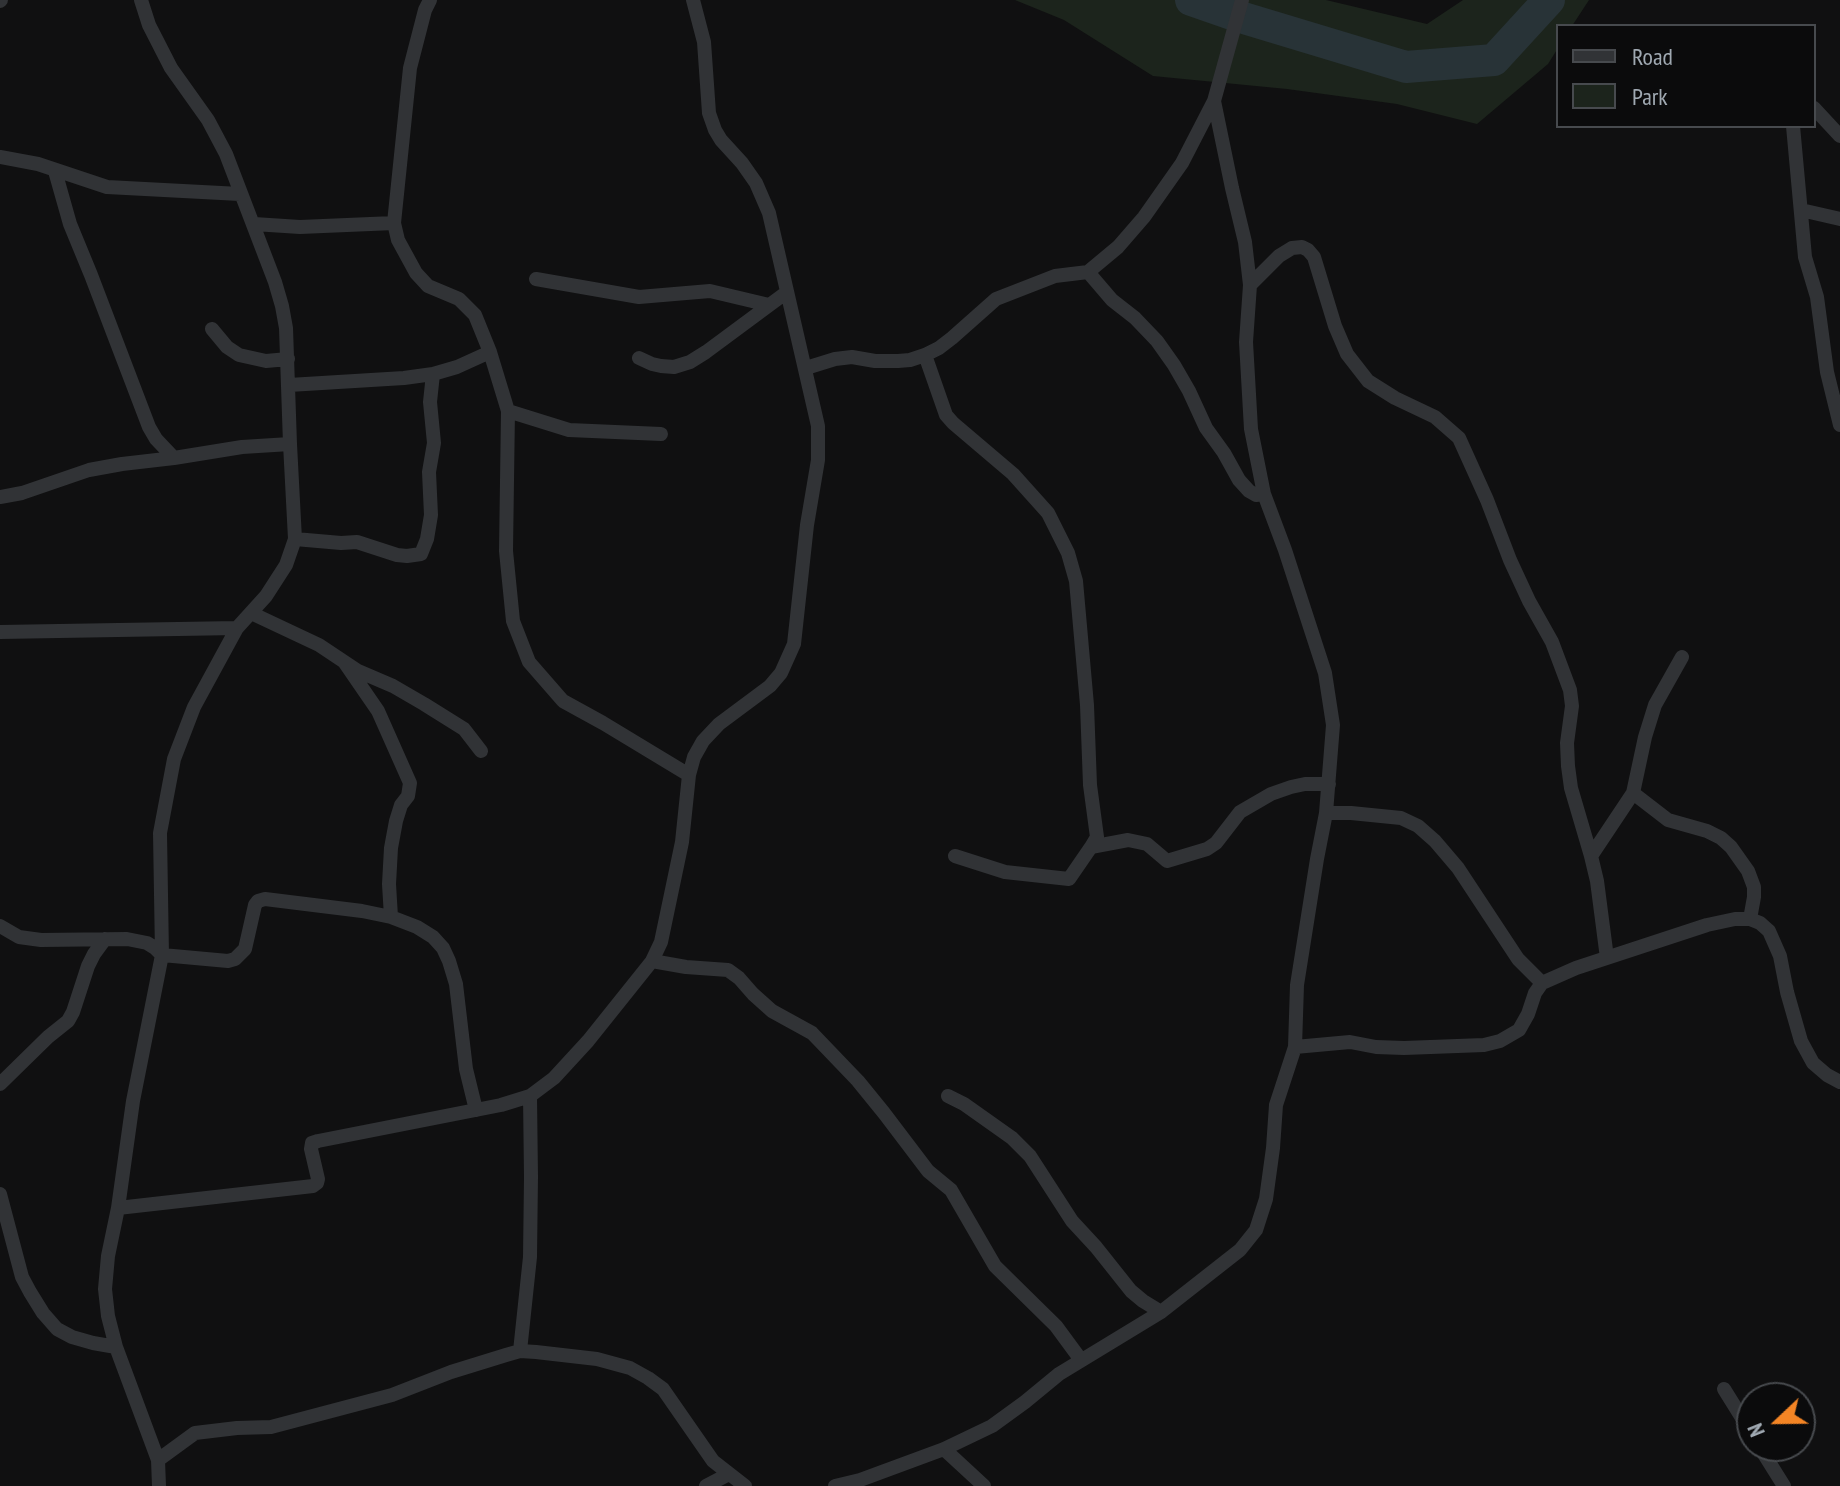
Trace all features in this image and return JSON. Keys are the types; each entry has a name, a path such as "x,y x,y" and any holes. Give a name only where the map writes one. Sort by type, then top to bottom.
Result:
{"street":[{"path":"141,0 149,25 171,68 208,120 226,154 282,306 288,359 295,539 286,565 266,596 237,628 194,707 174,759 160,833 162,955 133,1101 105,1289 116,1347 158,1460 159,1486"},
{"path":"430,0 410,68 394,223 398,240 416,273 428,286 459,299 475,315 508,411 506,551 513,621 529,662 563,701 689,775"},
{"path":"118,1208 313,1186 318,1179 312,1143 501,1105 530,1096 554,1078 588,1041 652,961 661,942 679,855 694,757 703,741 719,724 770,686 781,673 794,644 807,525 818,460 818,426 769,213 756,183 715,130 709,113 704,42 693,0"},
{"path":"806,368 852,357 898,361 925,355 952,338 996,299 1055,276 1088,272 1118,247 1182,163 1214,101 1242,0"},
{"path":"835,1486 944,1449 992,1426 1059,1374 1161,1312 1240,1250 1256,1230 1266,1199 1276,1105 1295,1047 1297,985 1326,813 1333,725 1325,673 1264,494 1251,429 1246,342 1250,285 1245,242 1214,101"},
{"path":"1816,110 1840,136"},
{"path":"1793,128 1805,257 1817,297 1827,372 1840,425"},
{"path":"0,157 38,164 107,187 240,194"},
{"path":"55,171 70,224 149,427 174,458"},
{"path":"1801,210 1840,219"},
{"path":"254,224 300,227 394,223"},
{"path":"1250,285 1279,256 1292,248 1308,250 1314,257 1347,354 1368,381 1435,417 1459,438 1510,560 1552,642 1570,690 1572,706 1567,743 1571,788 1599,893 1607,958"},
{"path":"1088,272 1166,353 1189,391 1206,428 1239,480 1256,495 1264,494"},
{"path":"536,279 639,297 710,291 769,305"},
{"path":"639,358 661,366 674,367 690,362 787,292"},
{"path":"212,329 227,347 239,355 266,361 288,359"},
{"path":"289,385 433,374 490,352"},
{"path":"925,355 946,415 1013,474 1048,513 1068,553 1076,581 1087,705 1090,785 1097,837 1069,879 1005,872 955,856"},
{"path":"295,539 357,542 397,555 421,554 431,515 429,472 434,443 430,402 433,374"},
{"path":"508,411 569,430 661,434"},
{"path":"0,497 22,493 89,470 242,447 290,444"},
{"path":"251,613 319,645 358,671 393,686 453,721 464,729 481,751"},
{"path":"0,632 237,628"},
{"path":"1591,856 1633,793 1655,705 1682,657"},
{"path":"345,663 378,711 410,783 408,796 401,805 396,821 391,848 391,917"},
{"path":"1091,847 1128,840 1147,844 1167,861 1195,854 1216,843 1240,812 1271,794 1305,784 1329,784"},
{"path":"1633,793 1668,820 1707,831 1731,847 1748,871 1754,887 1750,919"},
{"path":"1326,813 1401,818 1418,826 1458,868 1518,959 1542,983"},
{"path":"0,926 19,937 41,940 127,939 147,943 162,955 228,961 235,959 245,949 255,905 265,899 347,908 391,917 417,927 433,937 449,961 456,984 466,1069 476,1110"},
{"path":"1295,1047 1350,1042 1404,1048 1484,1045 1500,1041 1519,1030 1542,983 1576,968 1707,925 1750,919 1769,931 1780,956 1801,1041 1813,1063 1840,1082"},
{"path":"0,1084 68,1021 88,966 105,939"},
{"path":"652,961 728,970 772,1011 812,1033 858,1081 928,1171 951,1190 995,1266 1056,1326 1081,1360"},
{"path":"520,1351 530,1257 530,1096"},
{"path":"948,1096 1012,1138 1030,1156 1072,1221 1131,1291 1161,1312"},
{"path":"0,1194 22,1277 43,1313 57,1329 72,1337 116,1347"},
{"path":"158,1460 195,1433 271,1427 341,1410 520,1351 597,1359 630,1368 648,1378 663,1389 713,1461 745,1486"},
{"path":"1724,1389 1736,1408"},
{"path":"944,1449 984,1486"},
{"path":"1769,1462 1784,1486"},
{"path":"706,1486 729,1474"}],"green space":[{"path":"1015,0 1326,0 1427,24 1463,0 1589,0 1573,24 1556,24 1556,51 1548,64 1477,124 1397,104 1153,76 1064,20"}],"waterway":[{"path":"1191,0 1406,67 1494,60 1549,0"}]}
